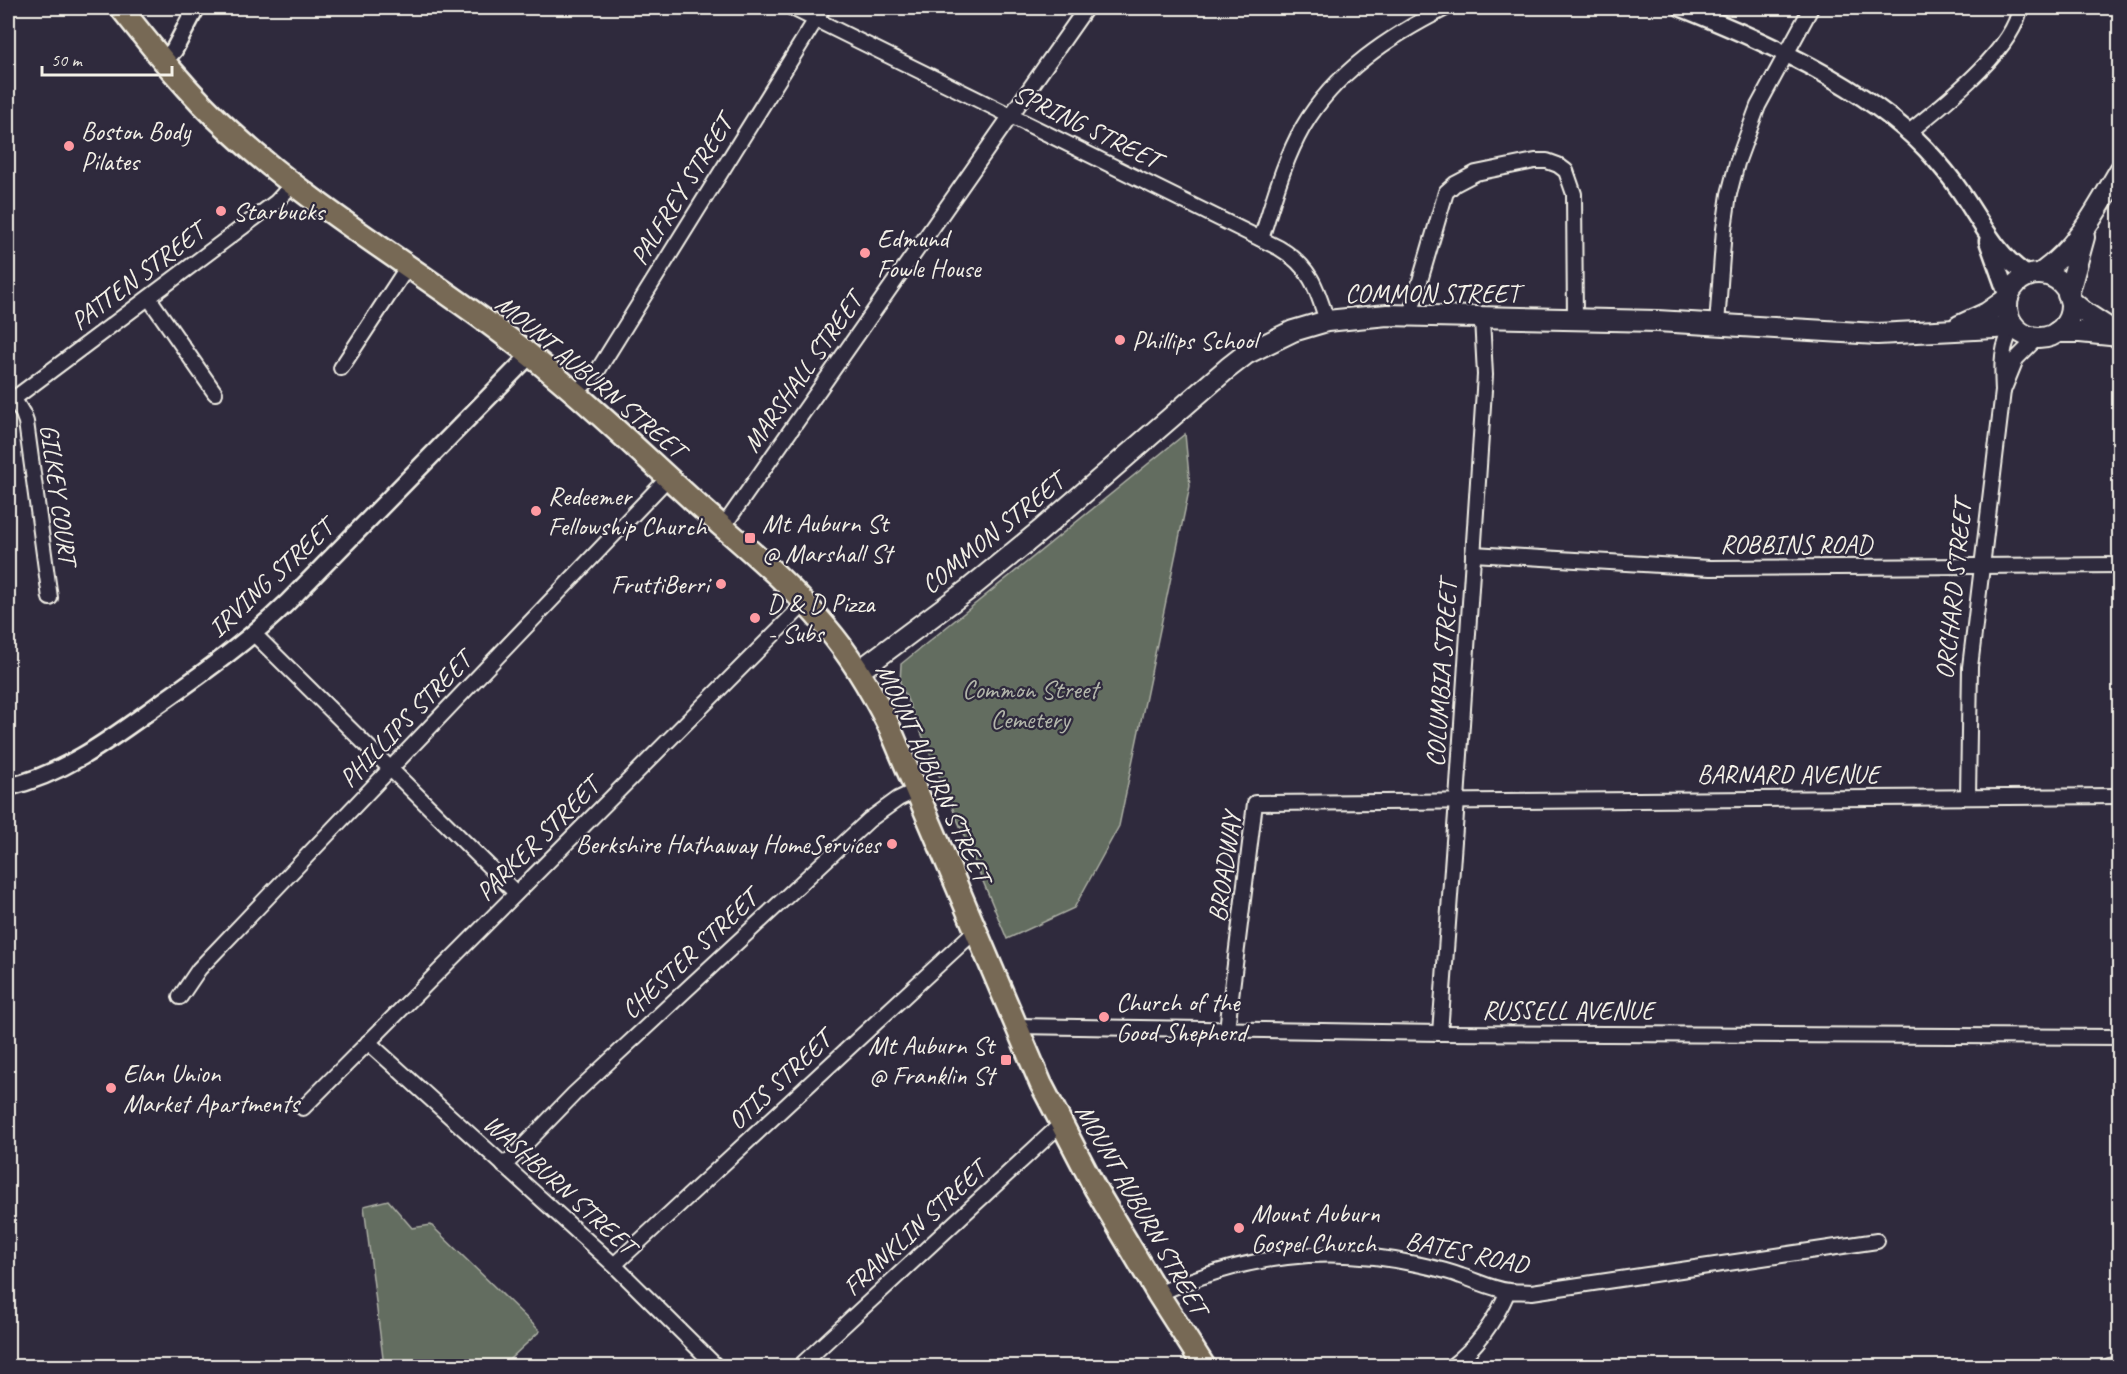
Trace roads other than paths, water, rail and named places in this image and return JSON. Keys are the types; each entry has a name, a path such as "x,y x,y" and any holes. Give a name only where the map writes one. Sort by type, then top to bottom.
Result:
{"main road":[{"name":"MOUNT AUBURN STREET","path":"121,8 163,62 231,132 293,184 484,319 530,355 806,603 842,647 859,671 889,726 1060,1125 1158,1294 1204,1366"},
{"path":"2088,226 2077,257 2067,320 2057,332 2047,337 2037,338 2022,333 2014,327 2007,312 2008,297 2016,284 2065,254 2088,226 2120,170"},
{"path":"2034,275 2050,276 2059,282 2069,297 2084,312 2120,335"},
{"name":"COMMON STREET","path":"1945,329 1977,318 2008,297"},
{"name":"COMMON STREET","path":"859,671 969,589 1040,531 1246,354 1293,331 1327,321 1410,315 1648,321 1877,334 2014,327"},
{"path":"2057,332 2120,335"}],"street":[{"path":"163,62 174,50 196,8"},
{"name":"SPRING STREET","path":"792,8 819,14 1009,115 1291,255 1303,266 1318,292 1327,321"},
{"name":"MARSHALL STREET","path":"723,527 1086,8"},
{"path":"1261,239 1291,152 1303,127 1318,105 1355,66 1374,50 1413,25 1446,8"},
{"path":"1682,8 1785,54 1859,95 1908,132 1943,169 2013,263 2034,275"},
{"path":"1718,325 1729,194 1747,133 1785,54 1811,8"},
{"path":"1908,132 1950,97 2002,46 2018,19 2020,8"},
{"name":"PALFREY STREET","path":"575,394 598,370 819,14"},
{"path":"1410,315 1446,192 1455,184 1476,173 1547,161 1566,171 1574,194 1575,320"},
{"name":"PATTEN STREET","path":"11,401 276,202 293,184"},
{"path":"1978,219 1998,265 2008,297"},
{"path":"341,368 408,266"},
{"path":"149,298 215,393"},
{"name":"COLUMBIA STREET","path":"1440,1033 1485,375 1482,318"},
{"name":"ORCHARD STREET","path":"1968,797 1969,682 2004,391 2002,365 2005,345 2014,327"},
{"name":"ORCHARD STREET","path":"2004,391 2016,359 2037,338"},
{"name":"IRVING STREET","path":"8,787 56,771 87,755 216,663 253,633 287,603 530,355"},
{"name":"GILKEY COURT","path":"11,401 23,414 26,422 50,598"},
{"name":"PHILLIPS STREET","path":"180,997 200,969 668,478"},
{"name":"ROBBINS ROAD","path":"1473,554 1722,569 2120,565"},
{"name":"PARKER STREET","path":"303,1108 806,603"},
{"path":"253,633 516,893"},
{"name":"CHESTER STREET","path":"504,1166 574,1094 869,820 882,809 917,790"},
{"name":"BARNARD AVENUE","path":"1457,800 2120,796"},
{"name":"BROADWAY","path":"1227,1029 1255,803 1457,800"},
{"name":"OTIS STREET","path":"614,1265 976,930"},
{"name":"RUSSELL AVENUE","path":"1016,1026 1440,1033 2120,1037"},
{"name":"WASHBURN STREET","path":"368,1042 614,1265 716,1366"},
{"name":"FRANKLIN STREET","path":"803,1366 1060,1125"},
{"name":"BATES ROAD","path":"1158,1294 1188,1280 1241,1264 1272,1258 1326,1254 1381,1258 1410,1263 1462,1276 1486,1286 1508,1291 1532,1292 1877,1241"},
{"path":"1452,1366 1469,1352 1495,1320 1508,1291"},
{"path":"2109,1366 2120,1364"}],"place":[{"name":"Boston Body Pilates","path":"69,146"},
{"name":"Starbucks","path":"221,211"},
{"name":"Edmund Fowle House","path":"865,253"},
{"name":"Phillips School","path":"1120,340"},
{"name":"Redeemer Fellowship Church","path":"536,511"},
{"name":"Mt Auburn St @ Marshall St","path":"750,538"},
{"name":"FruttiBerri","path":"721,584"},
{"name":"D & D Pizza - Subs","path":"755,618"},
{"name":"Berkshire Hathaway HomeServices","path":"892,844"},
{"name":"Church of the Good Shepherd","path":"1104,1017"},
{"name":"Mt Auburn St @ Franklin St","path":"1006,1060"},
{"name":"Elan Union Market Apartments","path":"111,1088"},
{"name":"Mount Auburn Gospel Church","path":"1239,1228"}],"park label":[{"name":"Common Street Cemetery","path":"1030,704"}]}
